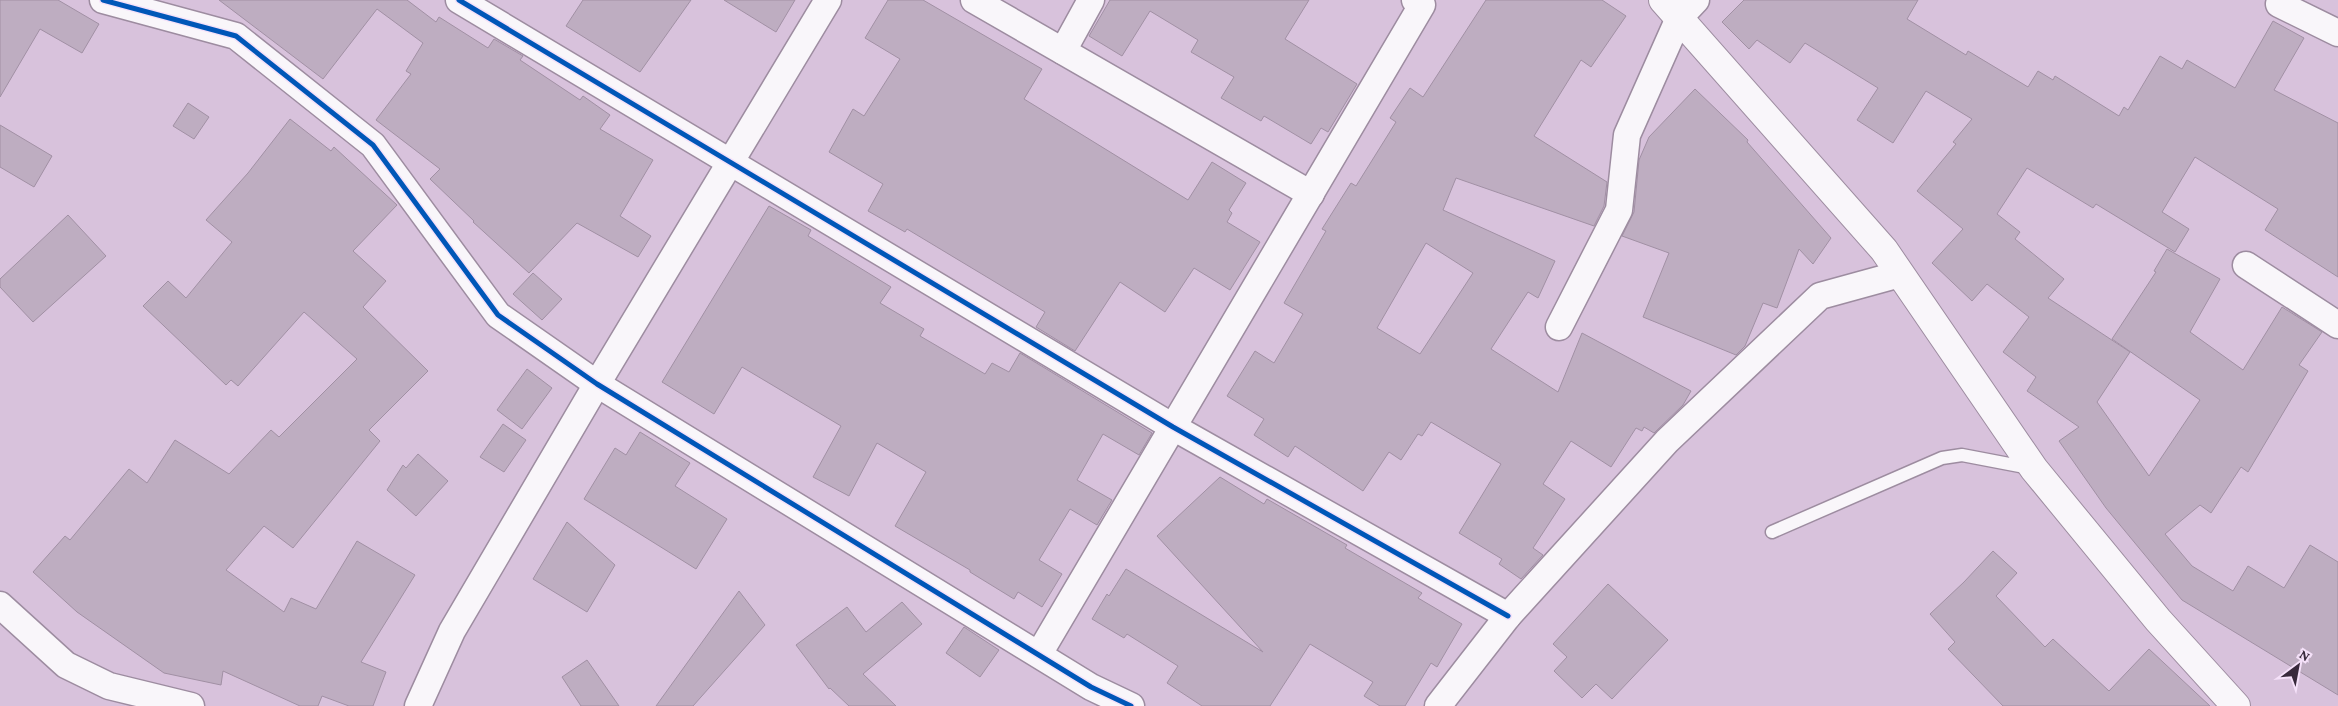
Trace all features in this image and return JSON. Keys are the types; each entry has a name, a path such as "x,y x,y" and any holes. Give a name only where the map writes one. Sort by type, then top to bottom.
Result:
{"street":[{"path":"103,0 236,36 373,145 498,315 597,384 1039,654 1085,697 1131,706"},
{"path":"459,0 1173,427 1508,616"},
{"path":"418,706 452,630 597,384 828,0"},
{"path":"974,0 1310,194"},
{"path":"1063,51 1091,0"},
{"path":"1039,654 1422,5 1415,0"},
{"path":"2279,4 2338,33"},
{"path":"1559,327 1619,210 1627,135 1679,6 1884,250 2034,469 2158,620 2236,706"},
{"path":"2246,264 2338,325"},
{"path":"1438,706 1508,616 1666,441 1820,296 1900,274"},
{"path":"0,605 66,665 109,686 191,706"}],"lane":[{"path":"1772,532 1942,458 1962,455 2034,469"}],"building":[{"path":"0,0 58,0 99,24 82,53 40,29 0,97"},
{"path":"219,0 407,0 436,22 439,17 488,48 494,39 523,56 520,60 580,100 583,96 610,115 600,129 653,160 620,216 651,236 638,257 577,223 529,273 473,222 430,179 440,169 376,120 411,74 406,71 423,43 377,9 323,79"},
{"path":"583,0 691,0 640,72 566,26"},
{"path":"724,0 795,0 776,32"},
{"path":"888,0 923,0 1042,69 1024,99 1188,200 1212,162 1246,183 1229,210 1232,213 1227,222 1260,242 1230,290 1194,268 1165,312 1120,282 1075,351 1036,327 1045,312 907,229 905,232 868,211 883,184 829,152 853,109 864,116 900,59 865,38"},
{"path":"1110,0 1309,0 1285,39 1357,84 1328,132 1321,128 1311,144 1264,116 1261,121 1221,98 1234,77 1191,52 1198,40 1150,11 1122,56 1089,36"},
{"path":"1486,0 1602,0 1626,16 1591,67 1581,60 1534,136 1607,182 1604,206 1594,226 1456,178 1443,210 1555,261 1538,298 1528,292 1491,349 1558,392 1582,333 1691,391 1683,405 1654,433 1644,427 1642,431 1636,428 1611,467 1571,441 1543,484 1565,499 1533,548 1543,555 1521,579 1499,564 1502,559 1459,533 1501,464 1431,422 1422,436 1418,434 1401,460 1389,452 1363,491 1295,446 1288,457 1254,435 1264,419 1227,396 1255,351 1274,363 1303,314 1284,303 1326,231 1322,229 1351,183 1356,186 1396,122 1390,118 1410,88 1423,97","holes":["1426,243 1473,273 1420,354 1377,328"]},
{"path":"1744,0 1918,0 1907,19 1966,55 1968,51 2028,87 2038,71 2053,80 2055,76 2119,116 2124,107 2128,110 2160,56 2182,69 2187,60 2235,88 2273,21 2304,38 2274,90 2338,123 2338,277 2265,230 2278,209 2195,157 2162,212 2189,229 2175,252 2096,204 2093,208 2027,168 1997,214 2020,232 2015,239 2064,279 2048,298 2130,352 2097,402 2149,476 2200,400 2112,339 2156,272 2154,271 2167,249 2220,279 2190,332 2243,370 2282,307 2322,332 2299,365 2308,371 2248,472 2241,467 2211,513 2200,505 2165,534 2192,566 2233,591 2248,566 2284,588 2310,545 2338,562 2338,695 2182,600 2106,508 2059,441 2079,427 2027,391 2036,377 2003,352 2029,317 1987,284 1972,301 1932,263 1963,229 1917,191 1956,144 1953,142 1972,119 1926,91 1893,143 1857,120 1878,88 1805,43 1790,63 1757,40 1749,49 1722,22"},
{"path":"1695,89 1748,140 1747,142 1831,238 1813,264 1799,249 1777,308 1763,303 1745,346 1736,355 1643,317 1669,253 1622,236 1634,212 1639,160 1649,137"},
{"path":"188,103 209,117 194,139 173,126"},
{"path":"290,119 331,151 334,147 397,205 353,251 386,281 363,307 428,371 369,430 380,441 293,548 264,526 226,570 284,612 291,598 316,609 357,541 415,575 361,662 386,672 373,706 349,706 322,696 318,706 300,706 223,671 221,685 164,673 77,612 33,572 65,536 70,540 129,469 147,483 175,440 229,474 271,430 279,437 357,359 304,312 238,386 231,380 226,385 143,306 168,281 186,298 232,242 206,220 248,173"},
{"path":"0,125 52,156 34,187 0,167"},
{"path":"769,206 811,230 808,236 891,287 880,303 924,329 920,336 985,374 992,363 1009,372 1020,353 1152,433 1139,455 1103,434 1077,480 1112,500 1097,525 1070,509 1039,560 1062,574 1042,607 1018,592 1014,599 970,572 970,570 895,526 926,472 877,443 849,496 813,477 841,426 742,367 714,414 662,382"},
{"path":"68,215 106,256 33,322 0,287 0,279"},
{"path":"533,273 562,299 542,320 513,294"},
{"path":"527,369 552,388 522,429 497,410"},
{"path":"503,424 526,440 504,472 480,457"},
{"path":"640,432 690,463 675,486 727,519 696,569 584,499 615,448 626,455"},
{"path":"418,454 448,481 416,516 387,490 403,465 406,468"},
{"path":"1220,477 1264,504 1267,499 1347,545 1345,548 1422,593 1418,598 1462,624 1437,667 1431,663 1405,706 1380,706 1364,696 1373,682 1310,644 1270,706 1202,706 1167,683 1178,666 1127,634 1124,638 1092,619 1107,594 1109,596 1126,569 1263,652 1157,536"},
{"path":"567,522 615,565 587,612 533,579"},
{"path":"1993,551 2017,573 1996,596 2045,647 2053,639 2109,691 2149,649 2210,706 2003,706 1948,649 1955,642 1930,614"},
{"path":"1608,584 1668,640 1612,699 1596,684 1582,698 1554,671 1567,657 1553,644"},
{"path":"739,591 765,625 693,706 656,706"},
{"path":"902,602 922,624 863,674 896,706 849,706 829,689 796,645 847,607 866,632"},
{"path":"964,627 999,650 980,677 946,653"},
{"path":"587,660 619,706 581,706 562,677"}],"cycle path":[{"path":"103,0 236,36 373,145 498,315 597,384 1091,687 1131,706"},
{"path":"459,0 1173,427 1508,616"}]}
